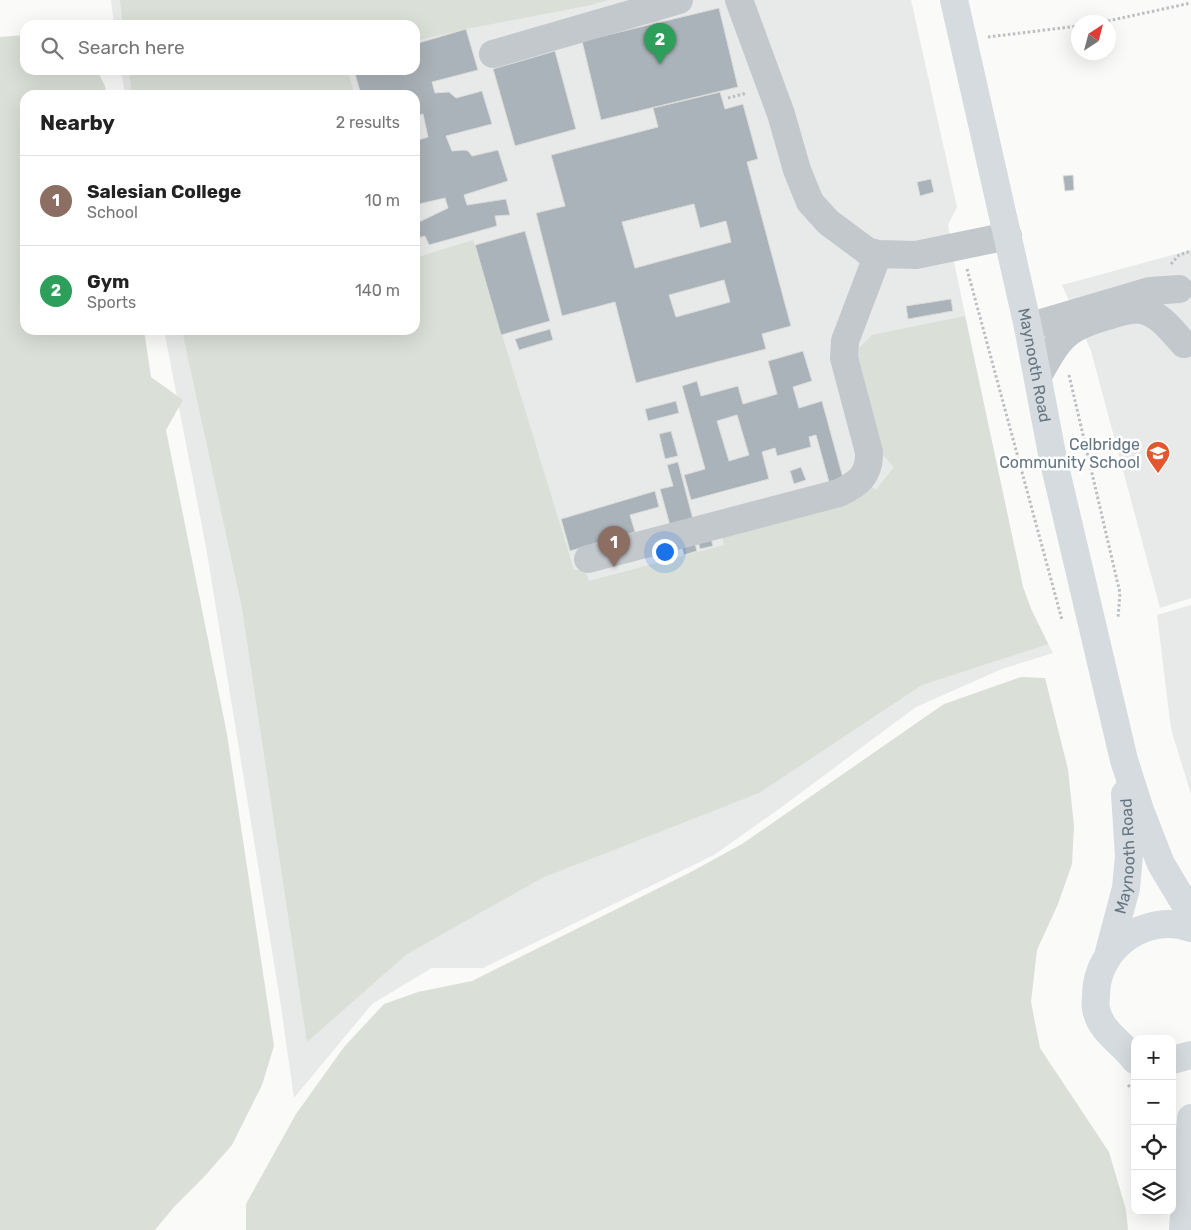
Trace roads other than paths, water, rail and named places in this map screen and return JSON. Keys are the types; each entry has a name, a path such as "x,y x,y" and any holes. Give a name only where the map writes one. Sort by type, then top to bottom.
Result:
{"main road":[{"name":"Maynooth Road","path":"954,0 1028,327 1052,454 1124,760 1140,810 1161,864 1191,914"},
{"name":"Maynooth Road","path":"1124,760 1129,856 1126,888 1109,952 1102,965 1096,985 1096,1009 1104,1029 1119,1045 1131,1063"},
{"path":"1109,952 1131,934 1158,924 1182,925 1191,928"},
{"path":"1176,1059 1191,1055"},
{"path":"1181,1230 1191,1118"},
{"path":"1175,1170 1181,1230"}],"lane":[{"path":"493,54 680,0"},
{"path":"739,0 781,114 797,170 810,202 828,222 866,251 878,254 916,255 1008,236"},
{"path":"588,559 839,493 856,484 867,469 869,452 844,358 845,341 878,254"},
{"path":"1028,327 1141,293 1179,289"},
{"path":"1038,376 1051,352 1072,330 1084,323 1129,310 1142,310 1152,314 1166,324 1184,344"}],"place":[{"name":"Gym","path":"660,64"},
{"name":"Celbridge Community School","path":"1158,474"},
{"name":"Salesian College","path":"614,567"}]}
